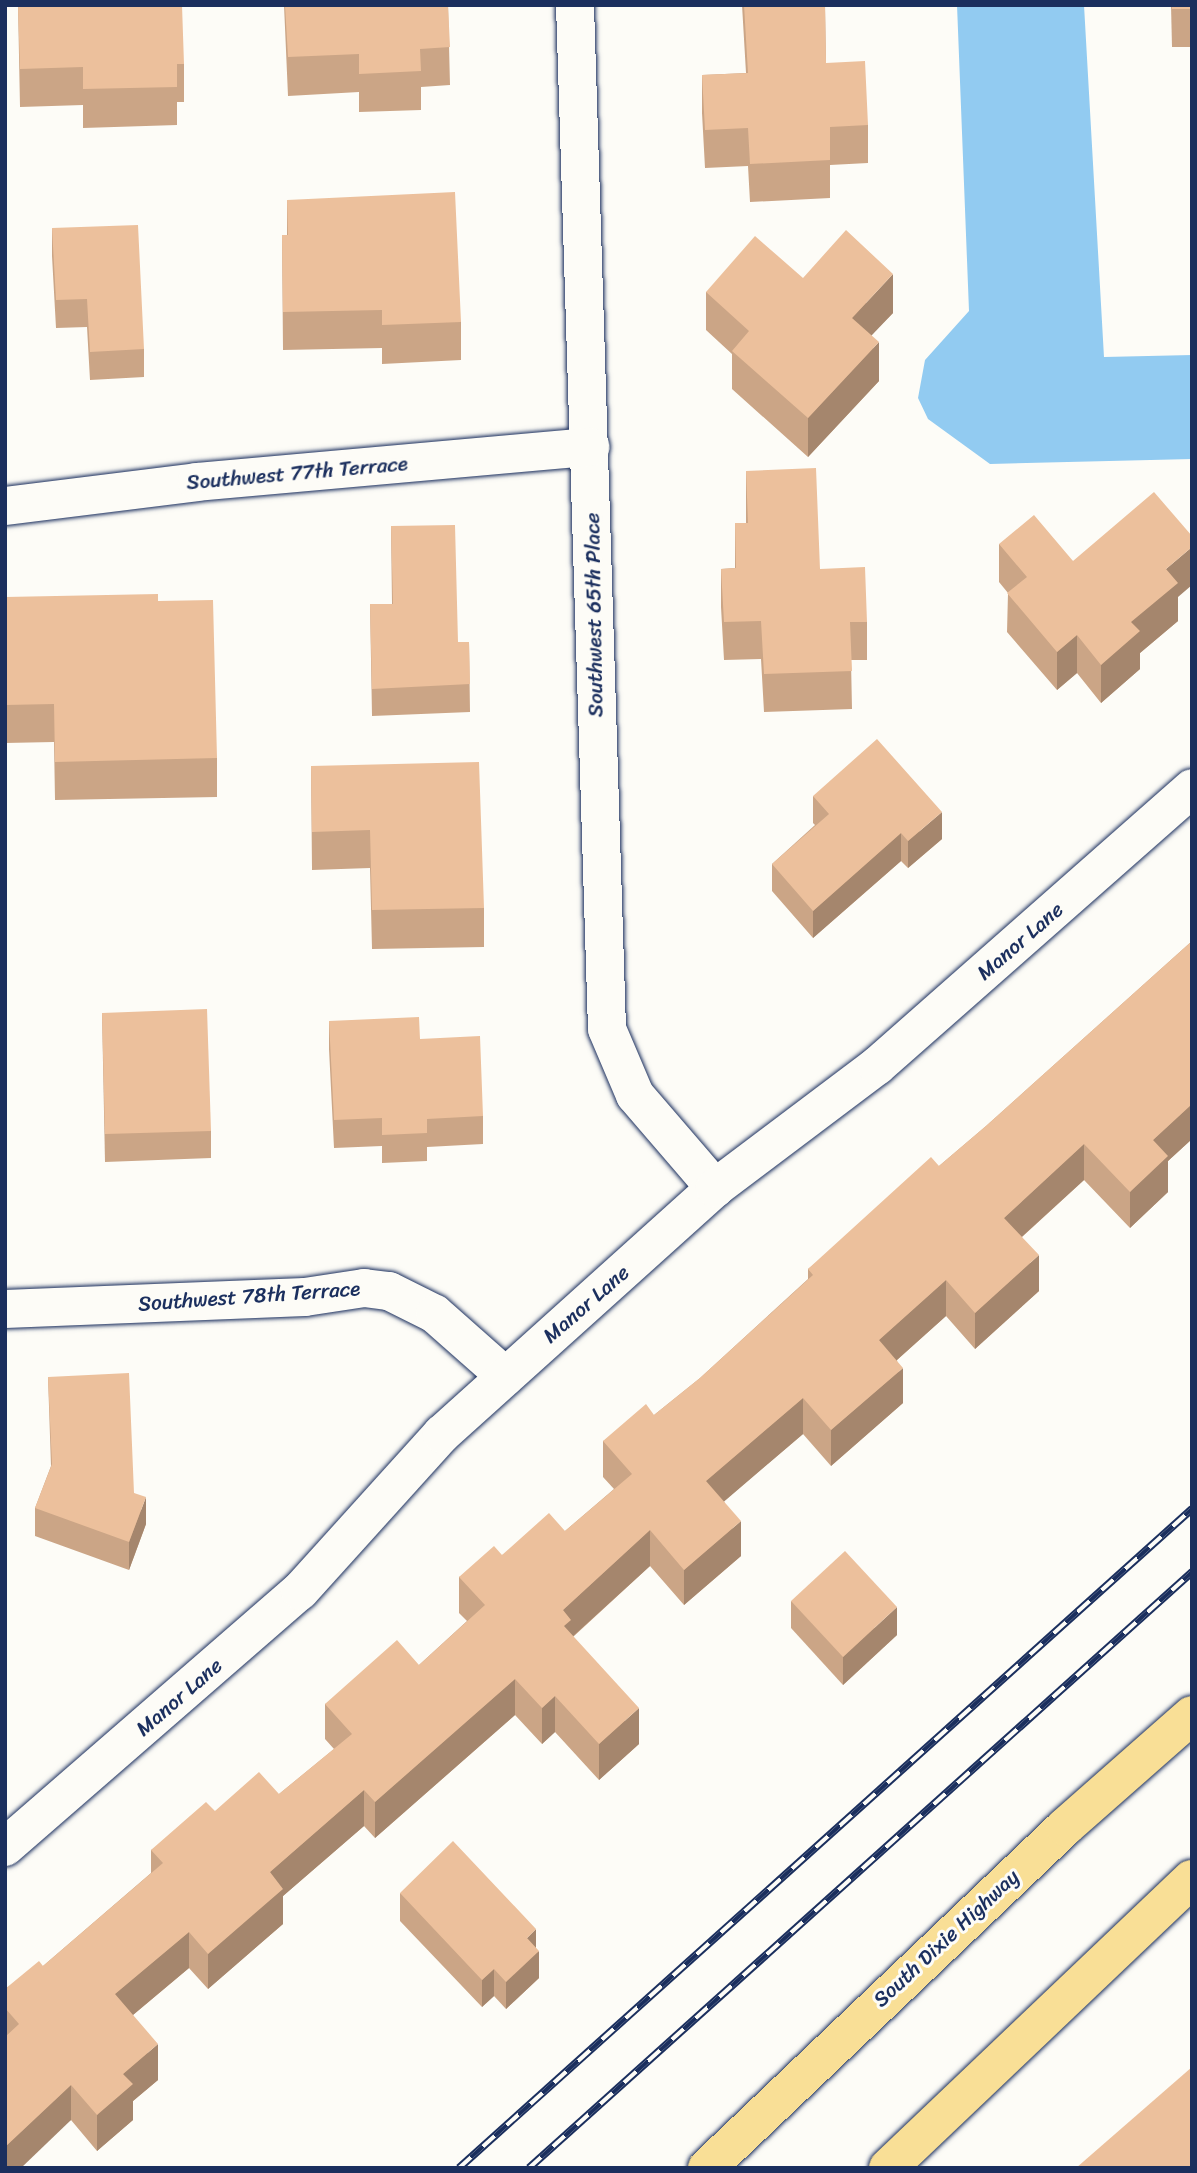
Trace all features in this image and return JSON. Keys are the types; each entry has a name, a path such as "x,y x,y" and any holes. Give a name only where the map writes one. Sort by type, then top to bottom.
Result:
{"highway":[{"name":"South Dixie Highway","path":"707,2168 953,1931 1192,1715"},
{"path":"888,2168 1192,1879"}],"street":[{"name":"Southwest 65th Place","path":"575,5 607,1029 635,1095 715,1188"},
{"name":"Southwest 77th Terrace","path":"5,506 197,482 590,447"},
{"name":"Manor Lane","path":"5,1847 300,1591 442,1434 715,1188 877,1066 1192,788"},
{"name":"Southwest 78th Terrace","path":"5,1309 306,1297 365,1288 389,1291 435,1314 505,1376"}],"water":[{"path":"957,5 1084,5 1104,357 1192,355 1192,459 990,464 928,419 918,398 925,360 969,311"}],"building":[{"path":"18,5 182,5 184,64 177,64 177,87 83,89 83,67 20,69"},
{"path":"285,5 448,5 450,47 420,49 421,71 359,74 359,54 288,57"},
{"path":"744,5 825,5 826,63 865,61 868,125 830,127 830,160 750,164 748,128 705,130 702,75 748,73"},
{"path":"1172,5 1192,5 1192,9 1172,9"},
{"path":"455,192 461,322 382,325 382,310 283,312 282,235 288,235 287,200"},
{"path":"138,225 144,349 90,352 87,299 56,300 52,228"},
{"path":"846,230 893,274 852,318 879,342 808,418 732,351 749,331 706,292 755,236 803,278"},
{"path":"816,468 820,569 865,567 867,622 850,622 852,671 764,674 761,621 724,622 721,569 736,568 735,523 748,523 746,471"},
{"path":"1154,492 1192,536 1192,547 1166,569 1178,583 1131,622 1140,631 1101,665 1077,635 1057,652 1007,593 1027,577 999,544 1034,515 1073,561"},
{"path":"455,525 458,642 469,642 470,684 372,689 370,604 393,604 391,526"},
{"path":"158,594 158,601 213,600 217,758 55,762 54,704 5,705 5,597"},
{"path":"877,739 942,812 908,841 901,833 813,911 772,864 829,814 813,796"},
{"path":"479,762 484,908 372,910 370,830 312,832 311,766"},
{"path":"1192,941 1192,1104 1153,1140 1168,1156 1130,1192 1084,1144 1004,1218 1039,1255 975,1313 946,1280 879,1340 903,1368 831,1430 803,1398 706,1481 741,1521 684,1570 650,1530 563,1610 571,1620 564,1626 639,1708 599,1744 555,1696 542,1708 515,1679 375,1802 364,1790 270,1872 283,1889 208,1954 189,1932 115,1994 158,2044 123,2074 133,2084 97,2115 71,2085 5,2147 5,2037 19,2024 5,2008 5,1989 39,1961 43,1966 163,1863 151,1850 206,1802 215,1811 259,1772 279,1794 352,1734 325,1704 397,1640 419,1665 485,1605 459,1577 494,1546 502,1555 549,1513 565,1531 632,1474 603,1441 646,1404 654,1415 700,1378 813,1275 808,1269 931,1157 939,1166"},
{"path":"207,1009 211,1131 105,1134 102,1013"},
{"path":"419,1017 420,1039 480,1036 483,1116 427,1119 427,1133 382,1135 382,1118 334,1120 329,1021"},
{"path":"129,1373 134,1493 146,1497 129,1542 35,1508 52,1464 48,1377"},
{"path":"845,1551 897,1607 843,1657 791,1601"},
{"path":"453,1841 536,1929 527,1938 539,1951 506,1982 494,1969 482,1980 400,1893"},
{"path":"1192,2067 1192,2168 1076,2168"}],"railway":[{"path":"459,2168 1192,1509"},
{"path":"529,2168 1192,1572"}]}
